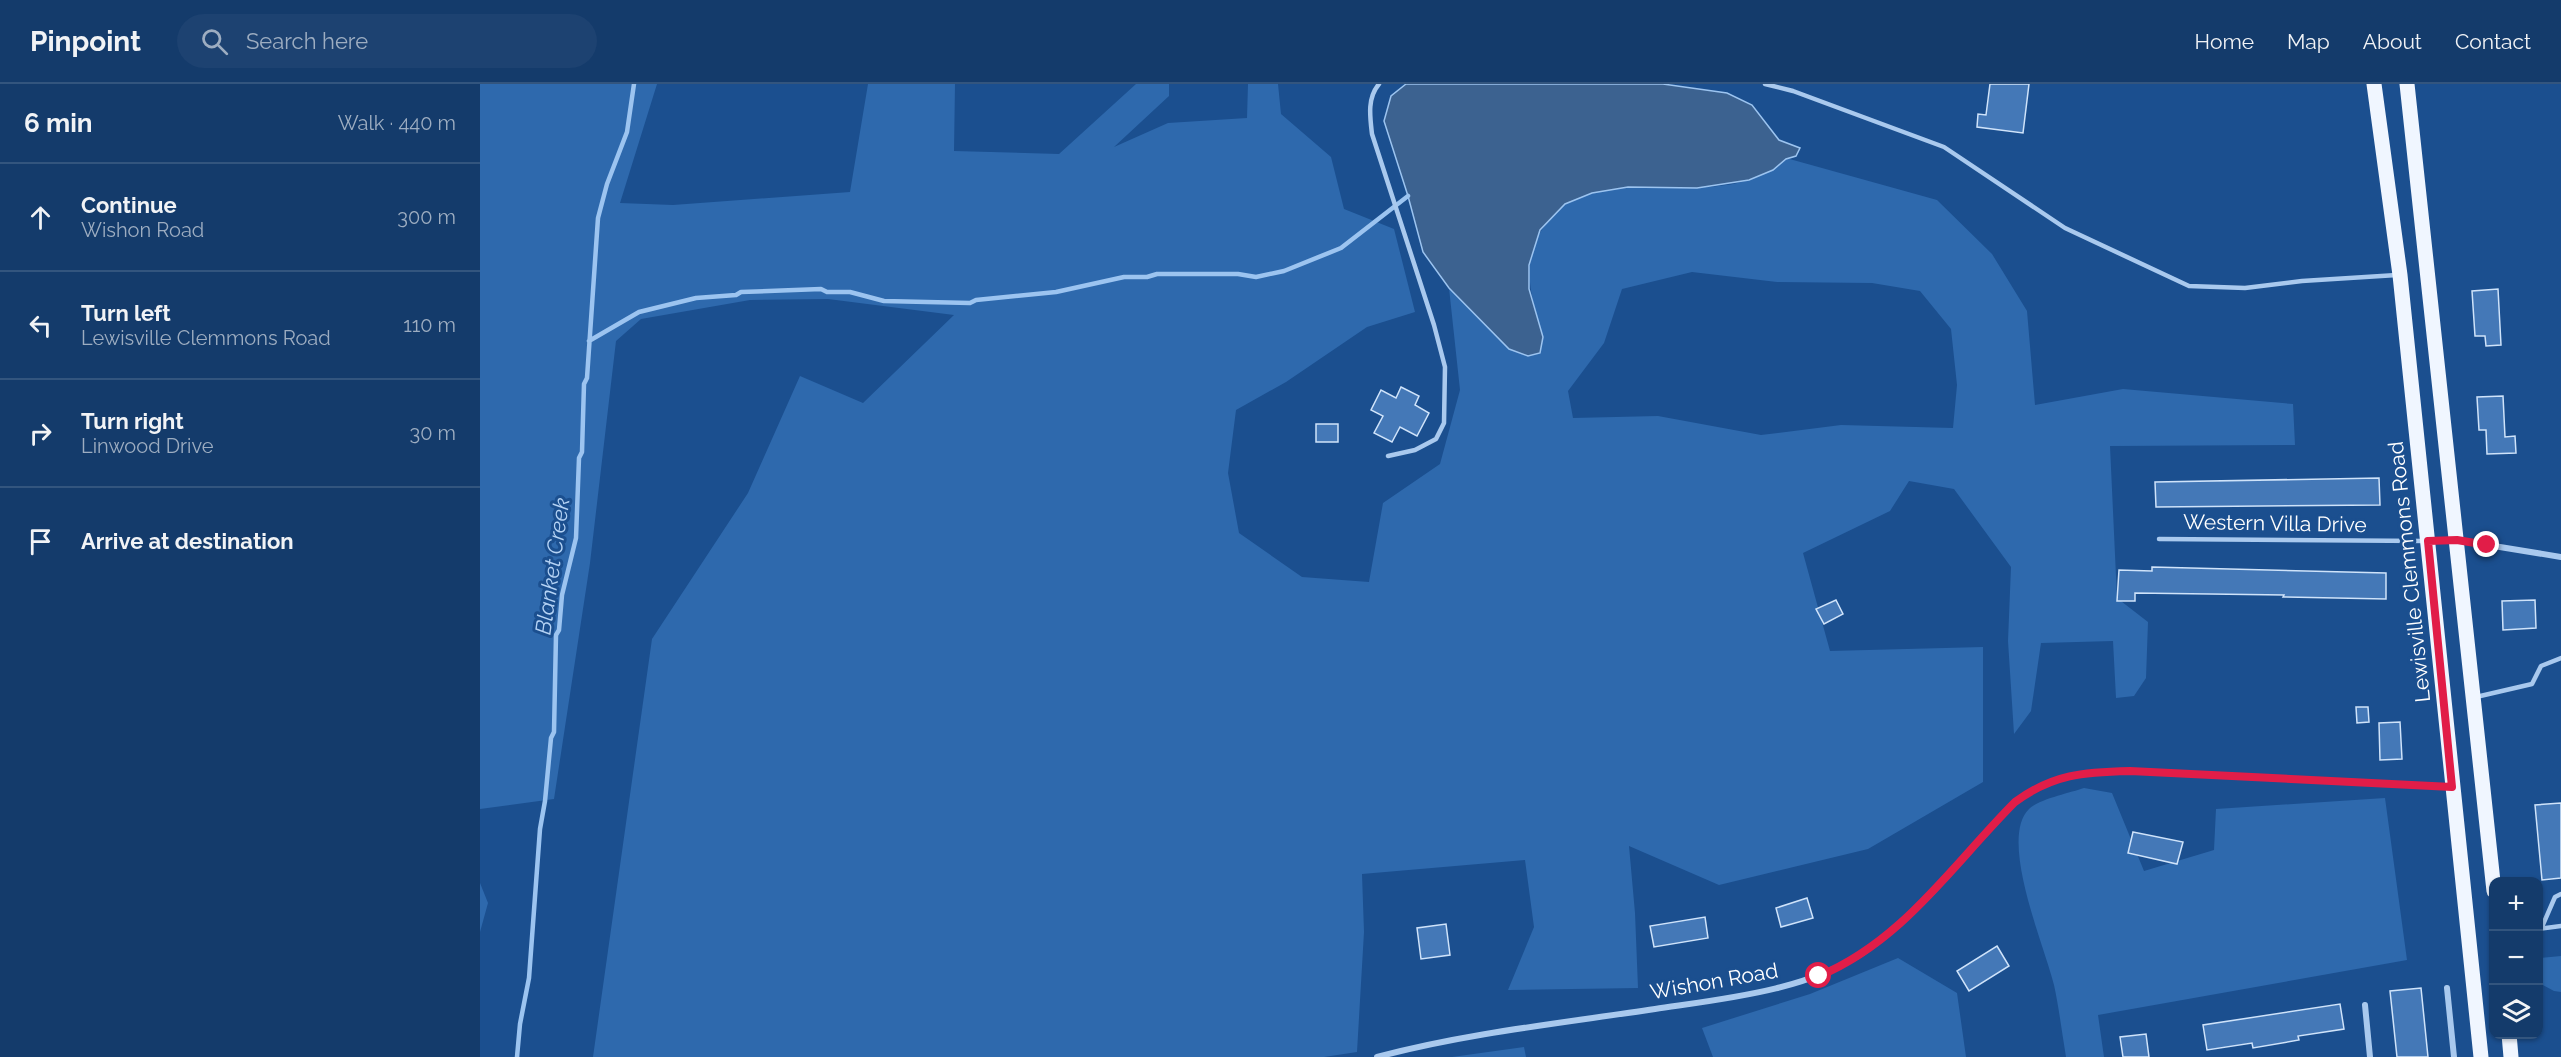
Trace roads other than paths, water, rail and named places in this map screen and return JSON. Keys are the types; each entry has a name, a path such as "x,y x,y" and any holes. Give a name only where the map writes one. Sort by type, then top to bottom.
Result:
{"main road":[{"name":"Lewisville Clemmons Road","path":"2374,84 2400,275 2481,1057"},
{"path":"2407,84 2492,877"},
{"path":"2509,1039 2511,1057"}],"street":[{"path":"2428,541 2457,540 2561,557"},
{"name":"Wishon Road","path":"1377,1057 1418,1046 1496,1033 1701,1003 1778,987 1839,968 1863,953 1903,922 2015,802 2032,789 2066,776 2094,772 2130,771 2452,787"},
{"path":"2447,988 2454,1057"},
{"path":"2365,1005 2370,1057"}],"lane":[{"path":"1379,84 1375,89 1369,112 1372,134 1434,325 1445,367 1444,423 1436,439 1415,450 1388,456"},
{"path":"1765,84 1793,91 1944,147 2065,228 2189,286 2246,288 2302,281 2400,275"},
{"name":"Western Villa Drive","path":"2159,538 2428,541"},
{"path":"2473,698 2532,684 2541,666 2561,658"},
{"path":"2543,923 2555,897 2561,894"},
{"path":"2543,929 2561,926"}],"waterway":[{"name":"Blanket Creek","path":"517,1057 520,1024 529,978 540,829 551,738 554,732 556,635 559,630 562,595 576,538 584,384 587,378 598,218 607,184 627,132 634,84"},
{"path":"589,341 639,312 696,298 736,295 741,292 821,289 827,292 850,292 884,301 970,303 976,300 1056,292 1124,277 1147,277 1157,274 1238,274 1256,277 1284,271 1341,248 1408,196"}]}
